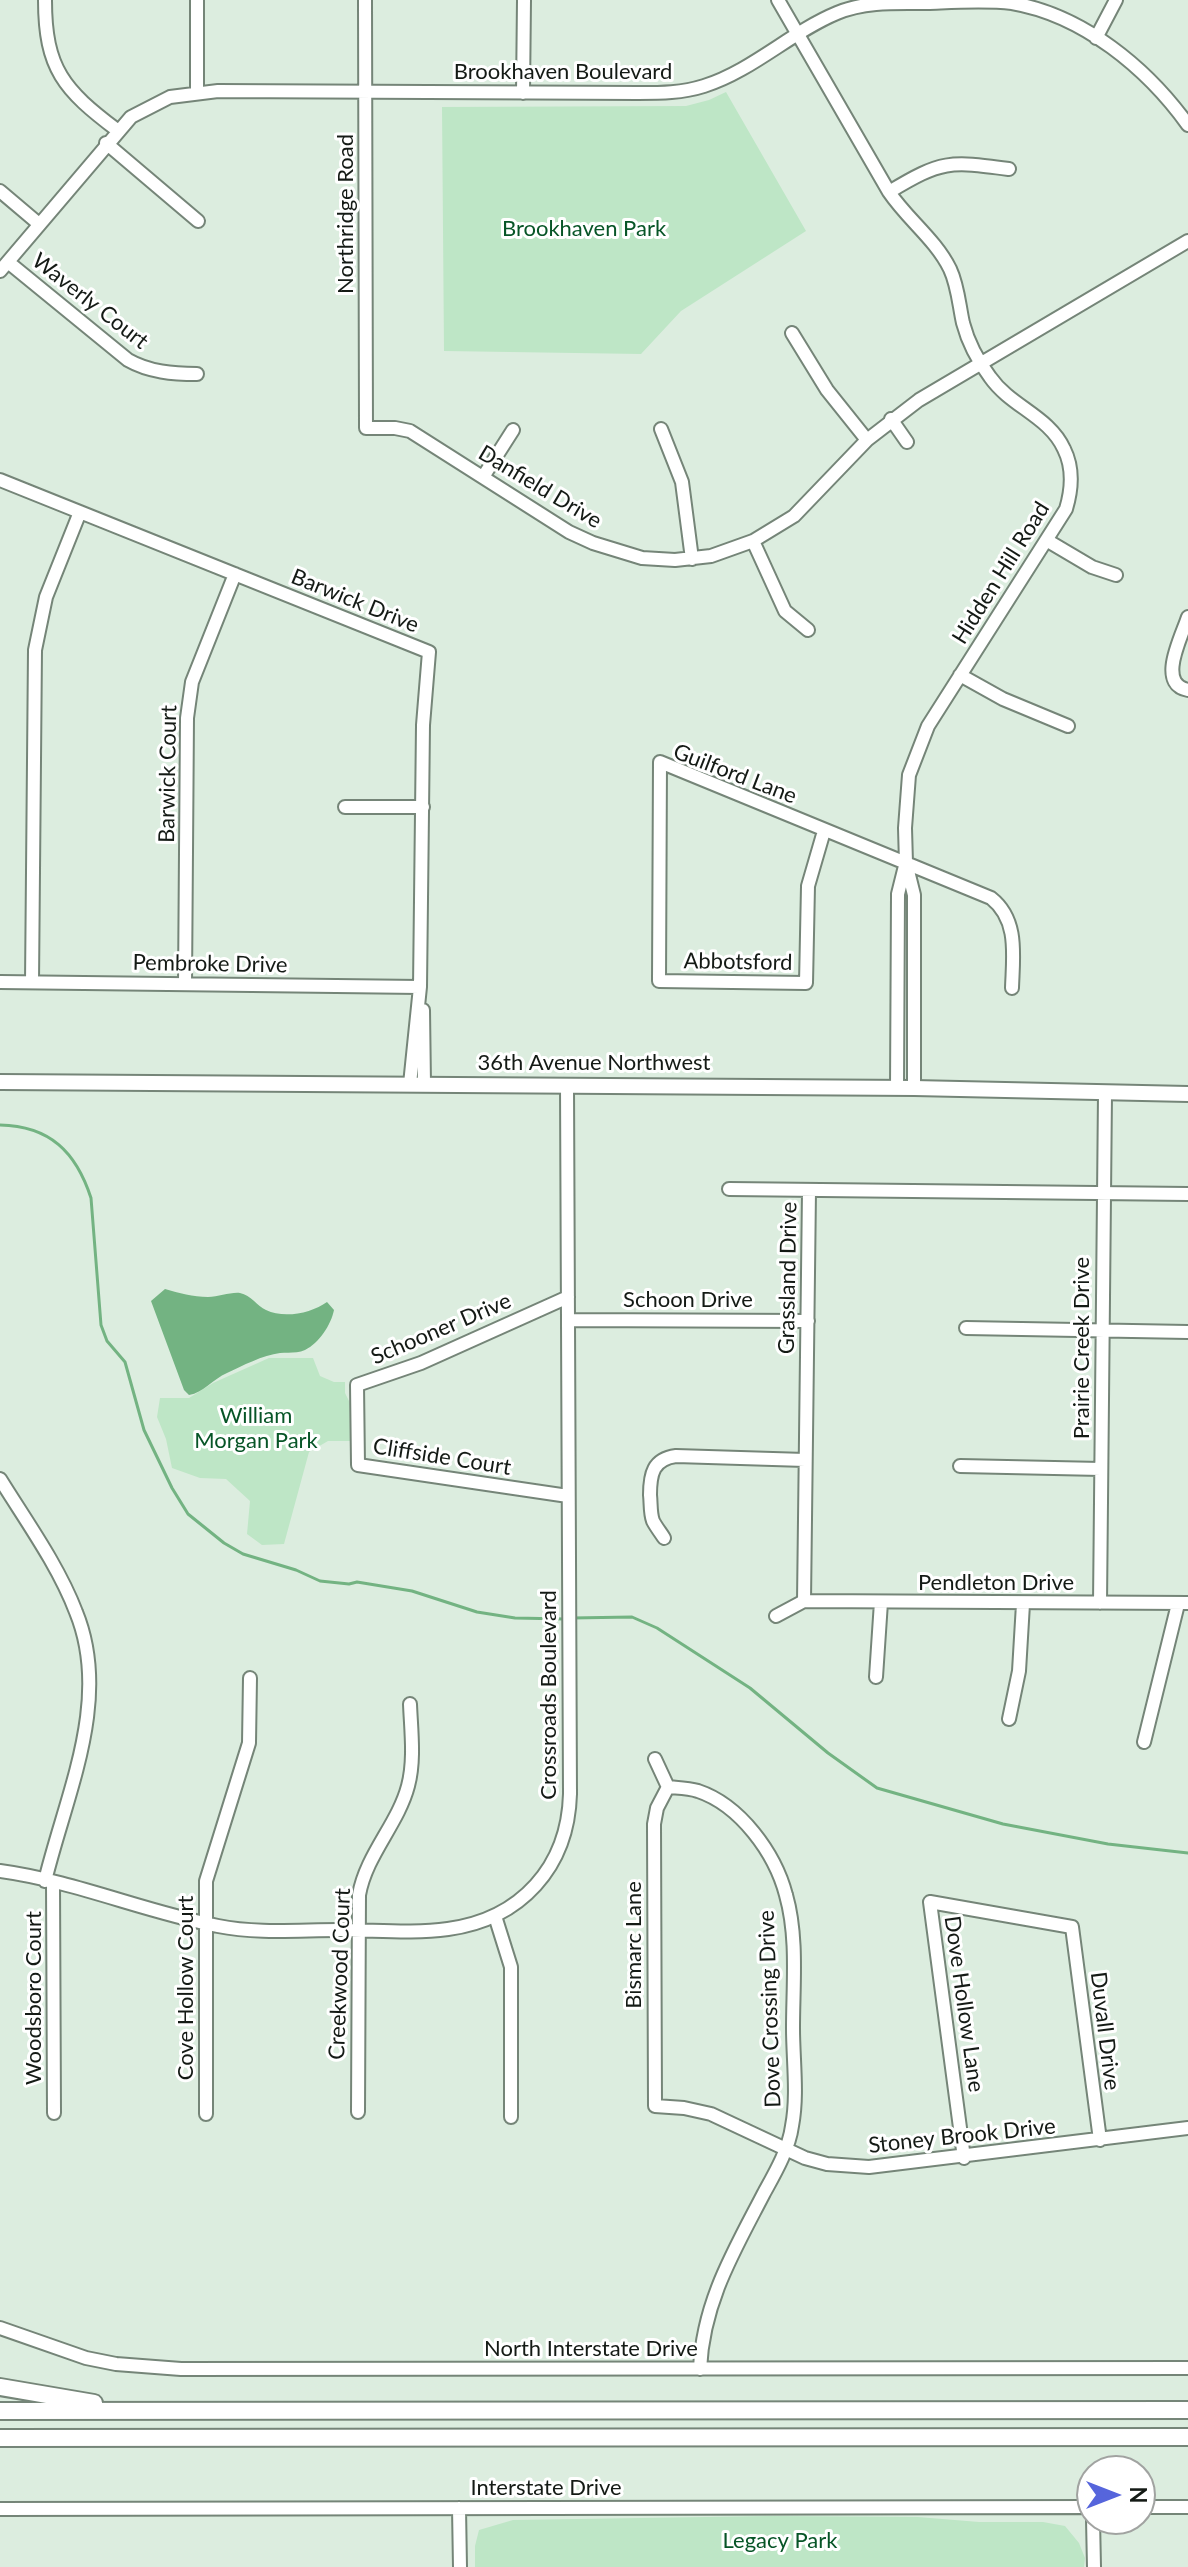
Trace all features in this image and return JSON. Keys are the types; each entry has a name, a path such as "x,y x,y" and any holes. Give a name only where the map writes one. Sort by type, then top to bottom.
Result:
{"highway":[{"path":"0,2387 139,2411"},
{"path":"0,2411 1188,2410"},
{"path":"0,2438 1188,2437"}],"main road":[{"name":"36th Avenue Northwest","path":"0,1082 914,1088 1188,1094"}],"street":[{"path":"45,0 47,42 56,69 73,93 117,130"},
{"path":"197,0 197,93"},
{"name":"Northridge Road","path":"365,0 366,428"},
{"path":"523,93 524,0"},
{"name":"Hidden Hill Road","path":"778,0 889,192 937,247 949,267 963,324 980,362 1008,396 1048,425 1066,452 1071,473 1066,509 960,675 921,740 911,767 906,798 906,863 914,895 914,1088"},
{"path":"1096,38 1116,0"},
{"name":"Brookhaven Boulevard","path":"4,267 117,130 131,117 170,97 197,93 687,91 727,76 838,12 852,8 964,1 998,1 1027,6 1055,16 1096,38 1144,73 1188,125"},
{"path":"106,143 198,221"},
{"path":"889,192 942,164 962,163 1009,169"},
{"path":"0,191 39,224"},
{"name":"Danfield Drive","path":"366,428 410,431 569,532 593,543 642,558 692,559 753,541 794,516 891,419 980,362 1188,241"},
{"name":"Waverly Court","path":"4,267 128,360 146,368 175,374 197,374"},
{"path":"792,333 827,390 867,440"},
{"path":"891,419 907,442"},
{"path":"661,429 682,482 692,559"},
{"path":"483,477 513,430"},
{"name":"Barwick Drive","path":"0,480 429,652 423,725 417,1084"},
{"path":"32,982 35,650 46,597 80,512"},
{"path":"753,541 785,611 808,630"},
{"path":"1048,541 1092,567 1116,575"},
{"name":"Barwick Court","path":"185,984 189,695 235,574"},
{"path":"1188,617 1172,667 1172,681 1188,690"},
{"path":"960,675 1003,699 1068,726"},
{"name":"Guilford Lane","path":"659,981 660,762 991,898 1010,920 1012,988"},
{"path":"345,807 423,807"},
{"name":"Abbotsford","path":"659,981 806,983 808,886 824,831"},
{"name":"Hidden Hill Road","path":"897,1088 898,894 906,863"},
{"name":"Pembroke Drive","path":"0,982 420,987"},
{"name":"Crossroads Boulevard","path":"0,1871 205,1924 258,1930 449,1929 495,1916 519,1900 546,1874 565,1833 570,1794 567,1085"},
{"name":"Prairie Creek Drive","path":"1100,1603 1105,1094"},
{"path":"729,1189 809,1191"},
{"name":"Grassland Drive","path":"804,1601 809,1191 1188,1194"},
{"name":"Schooner Drive","path":"358,1415 357,1385 421,1363 568,1297"},
{"name":"Schoon Drive","path":"568,1320 808,1321"},
{"path":"966,1328 1188,1332"},
{"name":"Cliffside Court","path":"358,1415 358,1465 568,1496"},
{"path":"664,1538 653,1521 650,1483 654,1467 664,1459 685,1456 805,1460"},
{"path":"960,1466 1101,1469"},
{"name":"Woodsboro Court","path":"0,1479 71,1600 85,1636 89,1657 88,1718 49,1882 54,2113"},
{"path":"776,1616 804,1601"},
{"name":"Pendleton Drive","path":"804,1601 1183,1603"},
{"path":"876,1677 881,1602"},
{"path":"1144,1742 1183,1603"},
{"path":"1009,1719 1019,1671 1023,1604"},
{"name":"Cove Hollow Court","path":"206,2114 207,1872 249,1743 250,1678"},
{"name":"Creekwood Court","path":"358,2112 358,1904 363,1878 409,1785 412,1755 410,1704"},
{"path":"655,1759 668,1787"},
{"name":"Bismarc Lane","path":"655,2106 654,1824 657,1808 668,1787"},
{"name":"Dove Crossing Drive","path":"668,1787 700,1792 729,1809 765,1849 786,1895 792,1941 792,2127 778,2167 713,2296 704,2327 700,2369"},
{"name":"Dove Hollow Lane","path":"964,2158 930,1902 1072,1927"},
{"path":"495,1916 511,1967 511,2117"},
{"name":"Duvall Drive","path":"1072,1927 1100,2140"},
{"name":"Stoney Brook Drive","path":"655,2106 711,2114 784,2149 827,2164 869,2167 964,2158 1188,2128"},
{"name":"North Interstate Drive","path":"0,2328 86,2358 116,2364 181,2369 1188,2368"},
{"name":"Interstate Drive","path":"0,2509 1076,2507"},
{"path":"1156,2507 1188,2507"},
{"path":"459,2508 460,2567"},
{"path":"1093,2535 1094,2567"}],"green space":[{"name":"Brookhaven Park","path":"726,92 806,231 681,311 641,354 444,351 442,107 686,106"},
{"name":"William Morgan Park","path":"269,1358 313,1358 320,1376 334,1382 345,1382 345,1393 351,1405 351,1441 328,1441 309,1452 284,1544 262,1545 247,1534 250,1501 226,1479 200,1478 172,1468 166,1439 157,1417 160,1398 189,1398 213,1383"},
{"name":"Legacy Park","path":"770,2516 1043,2522 1065,2526 1079,2543 1085,2558 1084,2567 475,2567 479,2530 513,2520"}],"shaded area":[{"path":"165,1289 202,1297 240,1293 266,1310 281,1314 306,1312 327,1302 334,1310 324,1333 305,1350 260,1358 189,1395 184,1390 151,1301"}],"waterway":[{"path":"0,1125 33,1130 47,1136 69,1155 85,1182 91,1198 101,1325 107,1341 125,1362 144,1430 188,1514 243,1554 296,1570 320,1581 357,1582 412,1591 477,1612 515,1618 565,1619"},
{"path":"572,1618 632,1617 657,1628 750,1688 828,1753 877,1788 1003,1824 1108,1844 1188,1853"}]}
